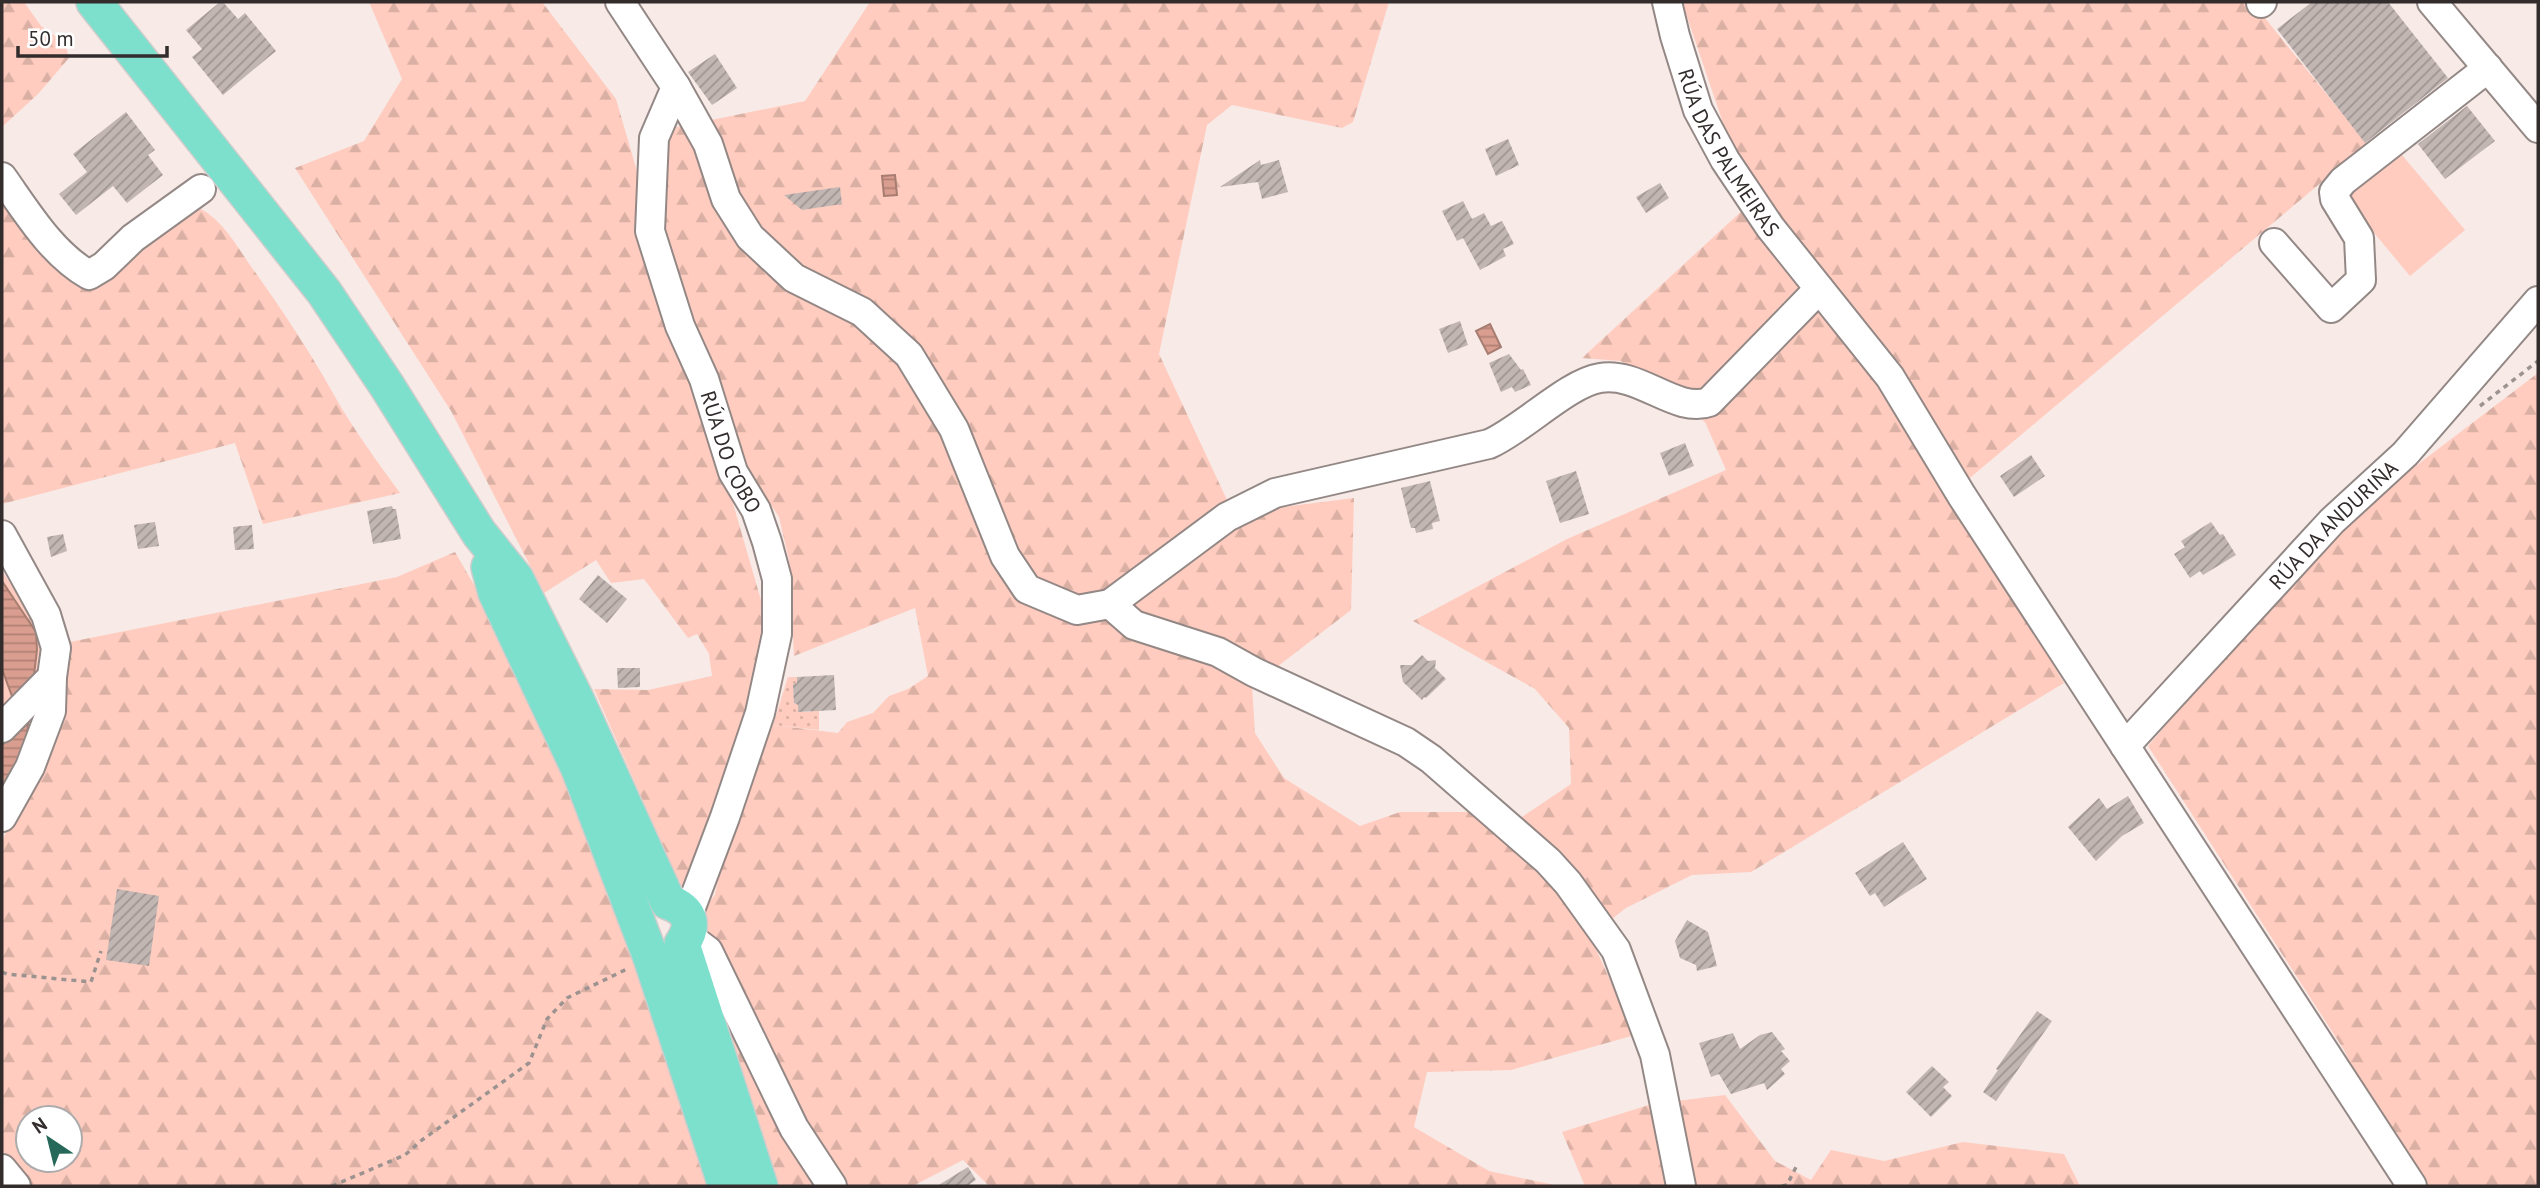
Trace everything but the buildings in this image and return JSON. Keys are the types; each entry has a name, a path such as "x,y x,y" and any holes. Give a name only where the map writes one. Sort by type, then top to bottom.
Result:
{"main road":[{"path":"94,2 324,292 387,386 479,533 516,579 576,699 630,823 643,866 672,941 749,1186"},
{"path":"116,2 324,257 383,349 387,386"},
{"path":"479,533 496,593 579,769 607,810 672,941 686,1022 688,1068 726,1186"},
{"path":"672,941 682,944 760,1186"}],"street":[{"path":"620,2 676,87 708,144 726,199 750,237 794,278 862,312 909,355 954,429 1005,556 1027,589 1077,610 1110,604 1246,506 1275,493 1489,444 1507,436 1577,386 1599,378 1619,377 1634,380 1683,402 1699,405 1709,402 1819,289"},
{"name":"RÚA DAS PALMEIRAS","path":"1667,2 1698,110 1733,171 1770,226 1890,377 1962,496 2412,1186"},
{"path":"2432,2 2538,128"},
{"path":"2274,243 2331,309 2361,280 2359,238 2335,199 2334,192 2343,181 2488,68"},
{"name":"RÚA DO COBO","path":"672,941 725,817 760,713 778,634 777,579 767,541 756,510 733,472 704,379 680,326 650,231 654,138 676,87"},
{"path":"2,177 54,248 89,275 104,266 133,238 201,189"},
{"name":"RÚA DA ANDURIÑA","path":"2125,746 2332,521 2404,454 2538,302"},
{"path":"2,535 46,615 56,648 51,711 30,767 2,817"},
{"path":"1110,604 1134,625 1218,652 1254,672 1406,742 1431,759 1548,861 1568,883 1616,950 1655,1055 1681,1186"},
{"path":"2,728 52,677"},
{"path":"672,941 708,951 794,1128 832,1186"},
{"path":"2,1169 16,1186"}],"path":[{"path":"332,1186 405,1155 529,1063 547,1019 567,998 672,941"},
{"path":"2,972 91,982 101,951"},
{"path":"1782,1186 1787,1185 1797,1165"}],"green space":[{"path":"2,2 24,2 41,26 65,43 69,58 38,94 2,127"},
{"path":"369,2 542,2 616,99 765,614 753,700 684,895 594,689 648,690 712,676 709,654 697,634 688,638 644,579 611,583 596,560 544,593 451,411 295,168 364,141 402,79"},
{"path":"870,2 1389,2 1353,122 1342,128 1232,105 1207,125 1159,354 1227,500 1275,508 1354,498 1351,610 1252,686 1255,733 1284,778 1360,826 1400,812 1469,812 1516,821 1571,784 1569,728 1535,689 1413,621 1567,539 1726,470 1705,422 1621,361 1582,358 1745,208 1721,117 1682,2 2252,2 2367,144 1952,493 2064,683 1751,872 1692,875 1626,908 1590,936 1635,1035 1511,1070 1427,1072 1414,1127 1489,1171 1559,1186 989,1186 963,1160 913,1186 847,1186 819,1151 697,933 701,916 715,894 727,836 750,773 773,725 838,733 847,722 873,713 889,696 908,689 928,676 915,608 794,656 789,560 779,517 749,472 686,306 658,220 661,154 672,128 805,101"},
{"path":"2397,149 2465,230 2410,276 2340,192"},
{"path":"2,191 46,257 88,289 97,289 188,206 194,212 201,209 209,214 228,234 272,297 349,420 400,493 263,524 235,443 2,504"},
{"path":"2538,373 2538,1186 2408,1186 2344,1050 2148,746 2333,529"},
{"path":"455,552 481,597 536,708 645,976 712,1186 31,1186 21,1174 84,1174 84,1104 14,1104 14,1165 2,1150 2,843 61,678 70,642 397,577"},
{"path":"2,571 34,622 41,650 39,665 32,678 2,709"},
{"path":"788,677 797,677 797,683 793,685 794,703 798,705 799,712 811,712 811,707 819,711 819,730 773,725"},
{"path":"696,954 822,1186 775,1186"},
{"path":"1725,1095 1775,1161 1811,1180 1831,1150 1884,1161 1963,1142 2064,1154 2080,1186 1585,1186 1562,1132 1652,1104"}],"shaded area":[{"path":"895,175 897,195 884,196 882,176"},
{"path":"1490,324 1501,347 1488,354 1476,331"},
{"path":"2,581 36,632 37,650 26,741 2,793 2,745 19,730 13,699 2,669"}]}
